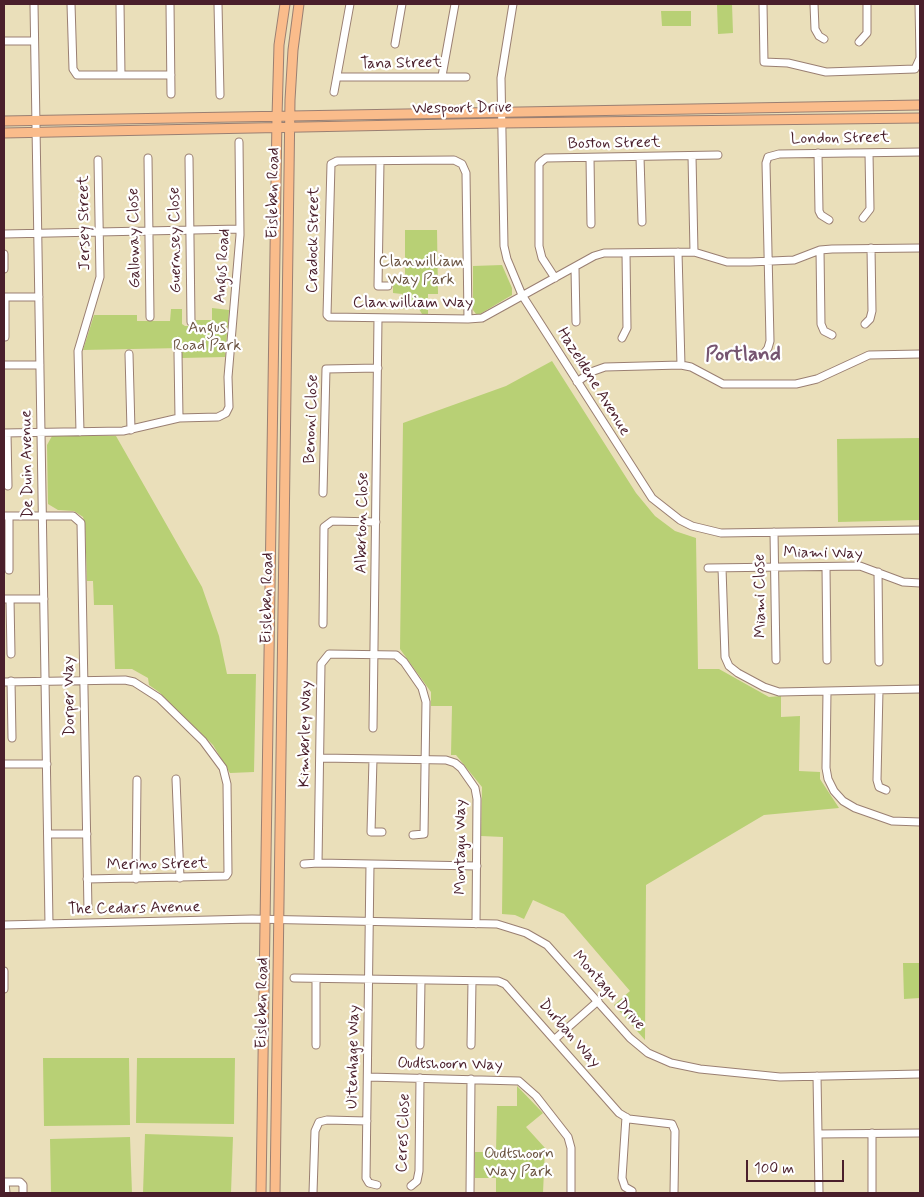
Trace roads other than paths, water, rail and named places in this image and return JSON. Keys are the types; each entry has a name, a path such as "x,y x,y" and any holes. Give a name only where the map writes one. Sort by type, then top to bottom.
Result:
{"main road":[{"name":"Eisleben Road","path":"261,1193 276,128 280,46 285,4"},
{"name":"Eisleben Road","path":"275,1193 290,116 293,50 299,4"},
{"name":"Wespoort Drive","path":"4,121 920,105"},
{"name":"Wespoort Drive","path":"4,133 502,123 920,118"}],"street":[{"name":"De Duin Avenue","path":"34,4 49,924"},
{"path":"71,4 72,69 74,73 79,76 171,75"},
{"path":"120,4 121,76"},
{"path":"170,4 170,94"},
{"path":"218,4 220,95"},
{"path":"334,92 350,4"},
{"path":"395,44 402,4"},
{"path":"442,76 455,4"},
{"name":"Hazeldene Avenue","path":"513,4 502,69 501,112 504,246 509,267 522,296 652,498 671,515 692,526 721,533 920,530"},
{"path":"763,4 764,62 788,63 826,72 904,71 915,69 920,58 919,4"},
{"path":"814,4 815,29 819,36 824,38"},
{"path":"859,42 867,33 867,4"},
{"path":"4,42 34,41"},
{"name":"Tana Street","path":"337,77 466,77"},
{"name":"Angus Road","path":"5,433 131,430 179,418 218,417 228,410 240,229 239,142"},
{"path":"862,218 870,209 869,152"},
{"name":"London Street","path":"768,261 766,163 768,157 772,155 818,153 920,152"},
{"path":"818,153 819,211 821,215 829,220"},
{"name":"Boston Street","path":"555,278 540,253 539,164 546,158 718,155"},
{"path":"692,156 694,252"},
{"path":"640,157 642,222"},
{"name":"Galloway Close","path":"148,158 150,317"},
{"name":"Guernsey Close","path":"189,158 191,322"},
{"path":"590,158 591,224"},
{"name":"Jersey Street","path":"80,432 78,351 99,282 98,160"},
{"path":"388,286 378,286 380,161 454,160 462,164 466,173 468,319"},
{"name":"Cradock Street","path":"328,317 331,164 337,161 380,161"},
{"path":"4,234 240,229"},
{"path":"865,324 870,320 872,311 871,248"},
{"name":"Clanwilliam Way","path":"328,317 482,318 600,254 694,252 728,262 794,260 820,250 920,248"},
{"path":"820,250 821,324 824,332 832,335"},
{"path":"678,252 681,365"},
{"path":"622,338 627,328 626,253"},
{"path":"4,254 4,269"},
{"path":"763,355 770,341 768,261"},
{"path":"575,268 576,322"},
{"path":"5,337 4,297 39,296"},
{"name":"Alberton Close","path":"373,728 378,318"},
{"path":"178,353 179,418"},
{"path":"129,354 131,430"},
{"path":"576,382 592,372 605,368 681,365 691,366 724,384 796,384 817,379 869,355 920,354"},
{"path":"4,365 40,365"},
{"name":"Benoni Close","path":"323,493 326,369 329,367 378,368"},
{"path":"5,433 8,486"},
{"path":"7,516 9,570"},
{"name":"Dorper Way","path":"7,516 73,516 80,523 88,911"},
{"path":"323,624 324,528 332,521 376,522"},
{"name":"Miami Close","path":"774,532 776,660"},
{"path":"826,566 827,660"},
{"name":"Miami Way","path":"708,568 860,566 903,582 920,583"},
{"path":"722,568 724,650 729,666 770,690 920,689"},
{"path":"878,572 879,662"},
{"path":"11,654 7,599 44,599"},
{"name":"Kimberley Way","path":"318,863 322,660 332,653 375,653"},
{"path":"375,653 390,654 402,659 422,688 426,702 424,834 413,835"},
{"path":"12,738 7,682 84,680"},
{"name":"Merino Street","path":"84,680 125,680 148,690 214,752 223,768 227,784 228,873 226,876 87,880"},
{"path":"879,690 877,780 879,787 886,790"},
{"path":"826,691 826,768 828,779 834,791 848,805 878,816 892,820 920,822"},
{"name":"Montagu Way","path":"320,758 446,760 455,763 475,788 477,799 476,924"},
{"path":"373,759 372,832 382,832"},
{"path":"4,764 46,764"},
{"path":"176,779 180,878"},
{"path":"136,879 137,780"},
{"path":"48,834 86,834"},
{"path":"304,864 477,866"},
{"name":"Uitenhage Way","path":"370,864 366,1178 369,1182 377,1185"},
{"name":"The Cedars Avenue","path":"4,925 278,921"},
{"name":"Montagu Drive","path":"278,921 476,924 511,927 535,937 552,950 638,1045 648,1053 672,1063 741,1074 817,1076 920,1074"},
{"path":"4,971 4,988"},
{"name":"Durban Way","path":"294,978 498,981 508,986 619,1113 626,1118"},
{"path":"316,979 316,1045"},
{"path":"420,1045 421,980"},
{"path":"471,1044 472,981"},
{"path":"556,1039 598,1001"},
{"path":"817,1076 819,1193"},
{"name":"Oudtshoorn Way","path":"368,1077 515,1079 524,1084 536,1096 568,1137 571,1148 571,1193"},
{"name":"Ceres Close","path":"410,1186 415,1183 419,1174 420,1078"},
{"path":"470,1193 471,1078"},
{"path":"632,1191 625,1187 622,1178 626,1118 665,1122 674,1127 674,1193"},
{"path":"313,1193 315,1131 318,1122 327,1120 368,1120"},
{"path":"818,1134 918,1132"},
{"path":"872,1133 872,1193"},
{"path":"6,1193 5,1182 20,1182 23,1185 23,1193"}],"district":[{"name":"Portland","path":"743,356"}],"park label":[{"name":"Clanwilliam Way Park","path":"421,272"},
{"name":"Angus Road Park","path":"207,338"},
{"name":"Oudtshoorn Way Park","path":"519,1164"}]}
